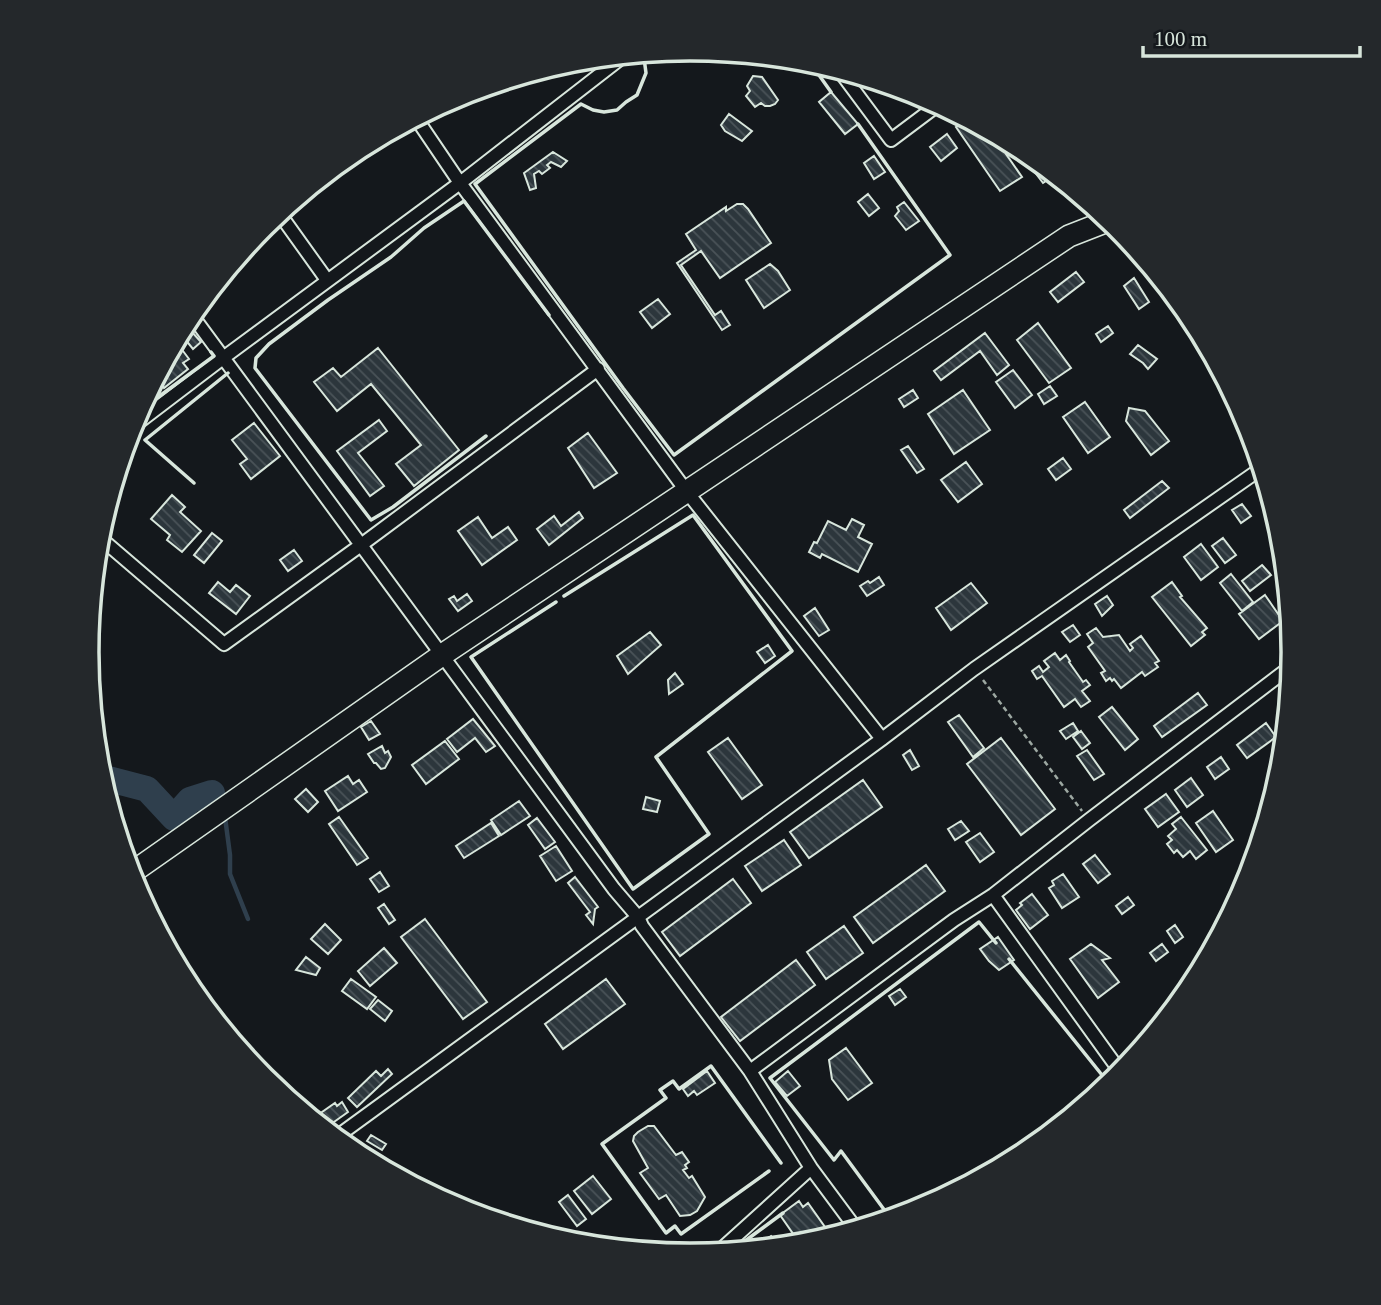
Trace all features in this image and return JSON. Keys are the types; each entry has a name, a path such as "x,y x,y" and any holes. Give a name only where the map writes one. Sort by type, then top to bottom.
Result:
{"main road":[{"path":"1069,236 1088,215"},
{"path":"140,867 442,655 1069,236 1098,225"}],"street":[{"path":"150,414 460,183 610,67"},
{"path":"848,82 891,140 929,111"},
{"path":"421,126 687,492 882,738"},
{"path":"285,222 327,280"},
{"path":"199,325 750,1071 811,1168 851,1222"},
{"path":"110,545 224,644 597,369"},
{"path":"344,1131 974,668 1254,474"},
{"path":"750,1071 993,895 1281,674"},
{"path":"993,895 1115,1064"},
{"path":"729,1242 811,1168"}],"path":[{"path":"974,668 1089,820"}],"building":[{"path":"753,76 762,77 778,100 775,104 765,106 761,103 755,107 746,96 750,91 747,86"},
{"path":"831,92 858,124 845,134 819,102"},
{"path":"729,114 752,131 742,141 725,131 721,125"},
{"path":"958,125 1007,153 1022,177 1000,191 956,127"},
{"path":"947,134 957,148 941,161 930,147"},
{"path":"553,152 567,161 561,167 551,162 547,165 550,168 542,174 539,171 534,174 536,188 530,190 524,173"},
{"path":"874,156 885,172 874,179 864,163"},
{"path":"868,194 879,208 869,216 858,202"},
{"path":"904,202 919,221 906,230 895,216 899,211 897,207"},
{"path":"737,204 743,204 748,209 771,243 720,278 701,251 681,265 715,315 721,311 730,325 722,330 677,263 696,250 686,234 726,207 726,211"},
{"path":"770,264 790,290 764,308 746,280"},
{"path":"1076,272 1084,282 1058,302 1050,292"},
{"path":"1134,278 1149,302 1139,309 1124,286"},
{"path":"658,299 670,314 652,328 640,312"},
{"path":"1038,323 1071,368 1049,383 1017,340"},
{"path":"1108,326 1113,333 1101,342 1096,334"},
{"path":"193,333 201,342 193,349 187,342"},
{"path":"985,333 1009,365 997,375 980,351 941,380 934,371"},
{"path":"1138,345 1157,359 1148,369 1130,354"},
{"path":"378,348 459,450 414,486 396,464 421,445 371,384 337,411 314,382 333,368 341,377"},
{"path":"182,350 189,359 183,363 188,369 164,388"},
{"path":"1013,370 1032,395 1015,408 996,382"},
{"path":"1050,386 1057,396 1044,404 1038,394"},
{"path":"913,390 918,398 904,407 899,399"},
{"path":"963,390 990,430 954,454 928,414"},
{"path":"1085,402 1110,437 1088,453 1063,417"},
{"path":"1129,408 1145,411 1169,441 1151,455 1126,421"},
{"path":"379,420 387,431 358,453 384,486 370,496 337,451"},
{"path":"254,423 280,456 251,479 240,464 247,459 232,440"},
{"path":"588,433 617,473 594,488 568,448"},
{"path":"908,446 924,469 917,473 901,450"},
{"path":"1063,458 1071,469 1056,480 1048,469"},
{"path":"966,462 982,484 958,502 941,480"},
{"path":"1162,481 1169,488 1130,518 1124,510"},
{"path":"172,495 185,507 180,512 201,531 182,552 167,540 170,535 151,519"},
{"path":"1242,504 1251,516 1241,523 1232,510"},
{"path":"579,512 583,518 549,545 537,529 554,516 561,526"},
{"path":"478,517 492,538 508,527 517,540 482,565 458,531"},
{"path":"852,519 864,525 858,537 872,544 858,572 822,554 820,558 809,552 814,542 817,543 828,521 846,530"},
{"path":"212,533 222,541 204,563 194,555"},
{"path":"1223,538 1236,555 1225,563 1212,546"},
{"path":"1201,544 1218,567 1201,580 1184,557"},
{"path":"294,550 302,561 288,571 280,560"},
{"path":"1262,565 1271,575 1250,591 1242,581"},
{"path":"1231,574 1253,602 1242,611 1220,583"},
{"path":"879,577 884,585 867,596 860,586"},
{"path":"218,582 230,592 236,585 250,596 236,614 209,593"},
{"path":"1172,582 1182,596 1180,597 1207,628 1202,632 1205,635 1191,646 1152,597"},
{"path":"971,583 987,603 951,630 936,608"},
{"path":"467,594 472,601 458,611 449,599 454,596 457,601"},
{"path":"1265,595 1280,617 1280,623 1259,639 1239,614"},
{"path":"1107,596 1113,605 1102,616 1095,604"},
{"path":"815,608 829,630 819,636 804,616"},
{"path":"1073,625 1080,635 1070,642 1062,632"},
{"path":"1096,628 1103,637 1119,635 1130,651 1133,648 1130,644 1141,636 1159,661 1155,663 1158,667 1145,676 1142,672 1121,688 1114,679 1106,681 1101,673 1105,671 1088,647 1093,643 1087,634"},
{"path":"650,632 661,645 628,674 617,656"},
{"path":"768,645 775,656 765,663 757,652"},
{"path":"1055,653 1060,660 1066,655 1083,682 1086,680 1090,685 1082,691 1090,701 1081,707 1075,699 1064,707 1042,676 1037,679 1032,671 1039,666 1043,672 1049,667 1044,661"},
{"path":"675,673 683,684 669,694 668,680"},
{"path":"1198,693 1207,705 1162,737 1154,726"},
{"path":"1112,707 1138,739 1125,750 1099,717"},
{"path":"959,715 984,748 973,757 948,722"},
{"path":"473,719 495,746 486,752 475,738 457,752 447,739"},
{"path":"371,721 380,734 369,740 361,727"},
{"path":"1073,723 1078,731 1066,739 1060,731"},
{"path":"1266,723 1276,737 1247,758 1237,745"},
{"path":"1081,731 1090,743 1082,749 1073,737"},
{"path":"728,738 762,785 742,799 708,752"},
{"path":"1001,738 1055,809 1021,835 967,764"},
{"path":"445,741 459,759 426,784 412,765"},
{"path":"382,746 385,753 388,751 391,757 385,768 381,769 368,754"},
{"path":"910,750 919,766 912,770 903,755"},
{"path":"1087,750 1104,774 1094,780 1077,756"},
{"path":"1221,757 1229,769 1215,779 1207,767"},
{"path":"348,776 353,784 359,780 367,792 338,811 325,791"},
{"path":"1191,778 1203,795 1187,807 1175,790"},
{"path":"863,780 882,807 809,858 790,832"},
{"path":"306,789 318,802 308,812 295,799"},
{"path":"1166,794 1179,812 1158,827 1145,809"},
{"path":"646,797 660,801 657,812 643,809"},
{"path":"519,801 530,816 501,835 491,820"},
{"path":"1213,811 1233,840 1216,852 1196,823"},
{"path":"339,817 368,858 357,865 329,824"},
{"path":"1181,817 1207,850 1196,859 1190,851 1183,857 1177,850 1174,853 1167,844 1172,840 1168,836 1176,829 1172,824"},
{"path":"537,818 555,842 545,849 528,825"},
{"path":"961,821 969,831 955,840 948,829"},
{"path":"491,823 499,836 464,858 456,846"},
{"path":"980,833 994,852 980,862 966,842"},
{"path":"784,840 801,865 762,891 745,866"},
{"path":"556,846 572,871 556,881 540,856"},
{"path":"1095,855 1110,874 1098,883 1083,864"},
{"path":"926,865 945,891 873,943 854,917"},
{"path":"380,872 389,886 379,892 370,879"},
{"path":"1063,874 1079,897 1062,908 1049,888 1054,885 1052,881"},
{"path":"575,877 598,907 595,909 593,924 586,915 590,912 568,883"},
{"path":"733,879 751,903 680,956 662,932"},
{"path":"1032,894 1048,915 1030,929 1016,910 1022,905 1020,903"},
{"path":"1128,897 1134,905 1122,914 1116,906"},
{"path":"384,904 395,920 389,924 378,908"},
{"path":"425,919 487,1002 463,1019 401,937"},
{"path":"325,924 341,940 328,954 311,939"},
{"path":"1175,925 1183,937 1175,943 1167,931"},
{"path":"844,926 863,953 826,979 807,952"},
{"path":"998,937 1014,960 999,970 980,949"},
{"path":"1091,944 1110,958 1102,960 1119,982 1098,998 1070,959"},
{"path":"1162,944 1168,952 1156,961 1150,953"},
{"path":"384,948 397,963 370,986 358,971"},
{"path":"306,957 320,968 316,975 296,970"},
{"path":"796,960 815,985 740,1041 721,1017"},
{"path":"351,979 376,997 367,1009 342,991"},
{"path":"606,979 625,1004 563,1049 545,1024"},
{"path":"900,989 906,997 895,1005 889,996"},
{"path":"378,1000 392,1011 385,1021 370,1009"},
{"path":"846,1048 872,1083 848,1100 832,1079 829,1060"},
{"path":"388,1069 392,1074 357,1107 348,1098 376,1071 381,1076"},
{"path":"707,1071 715,1083 697,1095 694,1091 688,1096 683,1089"},
{"path":"788,1071 800,1086 787,1096 775,1082"},
{"path":"342,1102 348,1112 332,1123 320,1113 335,1103 337,1106"},
{"path":"648,1126 654,1126 676,1155 682,1152 689,1162 683,1170 689,1178 692,1176 705,1197 697,1211 690,1215 680,1216 666,1195 659,1199 640,1173 648,1168 633,1141 638,1132"},
{"path":"371,1135 386,1144 382,1150 367,1141"},
{"path":"593,1176 611,1199 592,1214 574,1191"},
{"path":"568,1195 586,1219 577,1226 559,1202"},
{"path":"799,1201 803,1207 808,1203 826,1228 794,1234 780,1215"}],"waterway":[{"path":"114,780 147,789 174,818 190,800 212,793"},
{"path":"225,817 230,874 248,919"}],"wall":[{"path":"645,64 646,73 637,95 617,110 604,112 581,104 475,184 674,455 950,255 858,124"},
{"path":"820,76 831,92"},
{"path":"486,436 393,507 371,520 255,368 256,358 269,344 464,201 549,315"},
{"path":"157,398 214,356 211,352"},
{"path":"194,483 145,440 228,373"},
{"path":"556,602 471,657 633,889 709,834 656,757 792,651 693,515 564,596"},
{"path":"885,1211 841,1151 834,1160 770,1078 979,922 996,943"},
{"path":"1009,959 1103,1076"},
{"path":"769,1171 681,1234 675,1226 666,1233 602,1144 666,1098 660,1090 673,1081 679,1089 711,1066 781,1163"},
{"path":"745,1241 783,1213"}]}
